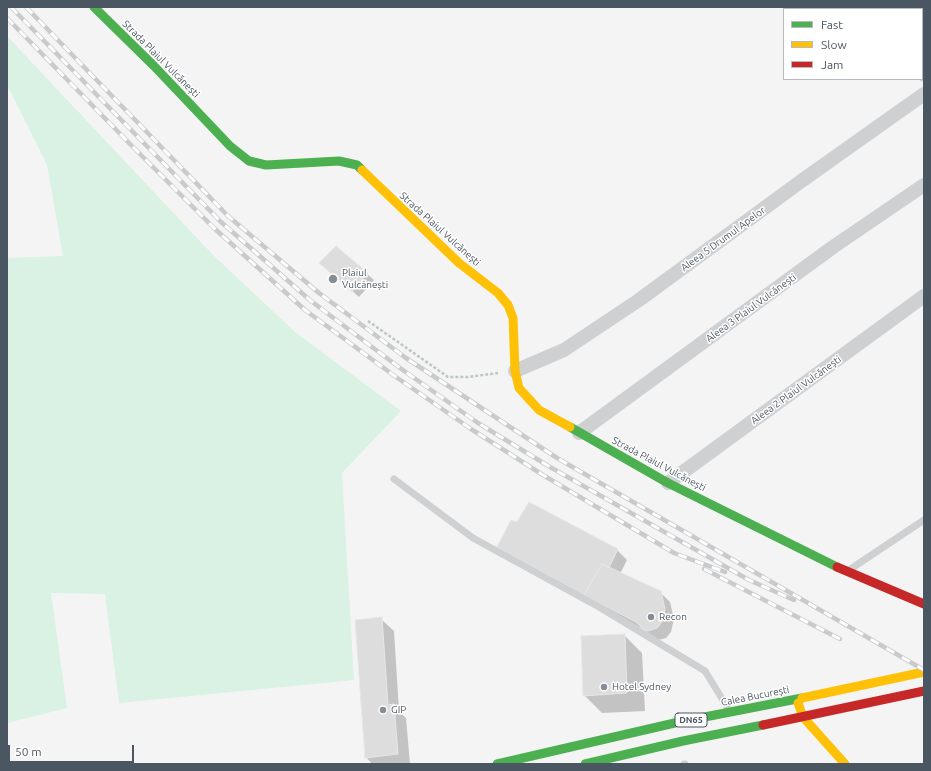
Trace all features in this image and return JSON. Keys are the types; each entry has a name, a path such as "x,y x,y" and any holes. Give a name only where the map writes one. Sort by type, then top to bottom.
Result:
{"street":[{"name":"Strada Plaiul Vulcănești","path":"94,7 154,66 230,146 249,161 266,165 339,161 357,165 459,263 498,293 508,305 514,318 515,371 519,388 539,410 668,483 846,572 921,599"},
{"name":"Aleea 5 Drumul Apelor","path":"515,371 564,350 639,300 800,182 924,94"},
{"name":"Aleea 3 Plaiul Vulcănești","path":"579,433 821,256 924,185"},
{"name":"Aleea 2 Plaiul Vulcănești","path":"668,483 924,296"},
{"name":"Calea București","path":"497,764 679,722 886,681 924,672"},
{"name":"DN65","path":"585,764 683,741 803,718 924,690"},
{"path":"797,699 803,718 846,764"}],"lane":[{"path":"394,478 473,538 599,606 705,671 731,712"},
{"path":"846,572 924,520"}],"path":[{"path":"368,321 448,377 468,377 515,371"}],"green space":[{"path":"7,36 213,255 295,332 401,411 342,473 354,680 119,703 105,594 51,593 67,708 7,723 7,258 63,256 47,165 7,85"}],"building":[{"path":"336,246 368,273 352,292 319,263"},
{"path":"529,502 618,549 609,568 602,564 584,595 497,547 511,520 517,522"},
{"path":"602,564 661,591 665,609 662,622 657,628 648,631 643,629 636,622 584,595"},
{"path":"382,617 388,705 394,704 398,754 365,758 355,620"},
{"path":"625,634 627,693 583,696 581,636"}],"railway":[{"path":"11,7 221,222 311,301 400,368 478,423 550,467 749,580 794,600"},
{"path":"26,7 228,216 319,293 406,358 557,458 924,670"},
{"path":"7,18 215,229 305,310 396,377 471,429 543,475 674,553 725,572"},
{"path":"704,569 840,639"}],"traffic: fast":[{"path":"94,7 154,66 230,146 249,161 266,165 339,161 357,165 362,170"},
{"path":"570,427 668,483 837,567"},
{"path":"497,764 679,722 802,698"},
{"path":"585,764 683,741 763,725"}],"traffic: slow":[{"path":"362,170 459,263 498,293 508,305 513,318 515,371 519,388 539,410 570,427"},
{"path":"802,698 924,672"},
{"path":"798,703 803,717 845,764"}],"traffic: jam":[{"path":"837,567 924,604"},
{"path":"763,725 924,691"}],"place":[{"name":"Plaiul Vulcănești","path":"333,279"},
{"name":"Recon","path":"651,617"},
{"name":"Hotel Sydney","path":"604,687"},
{"name":"GIP","path":"383,710"}]}
